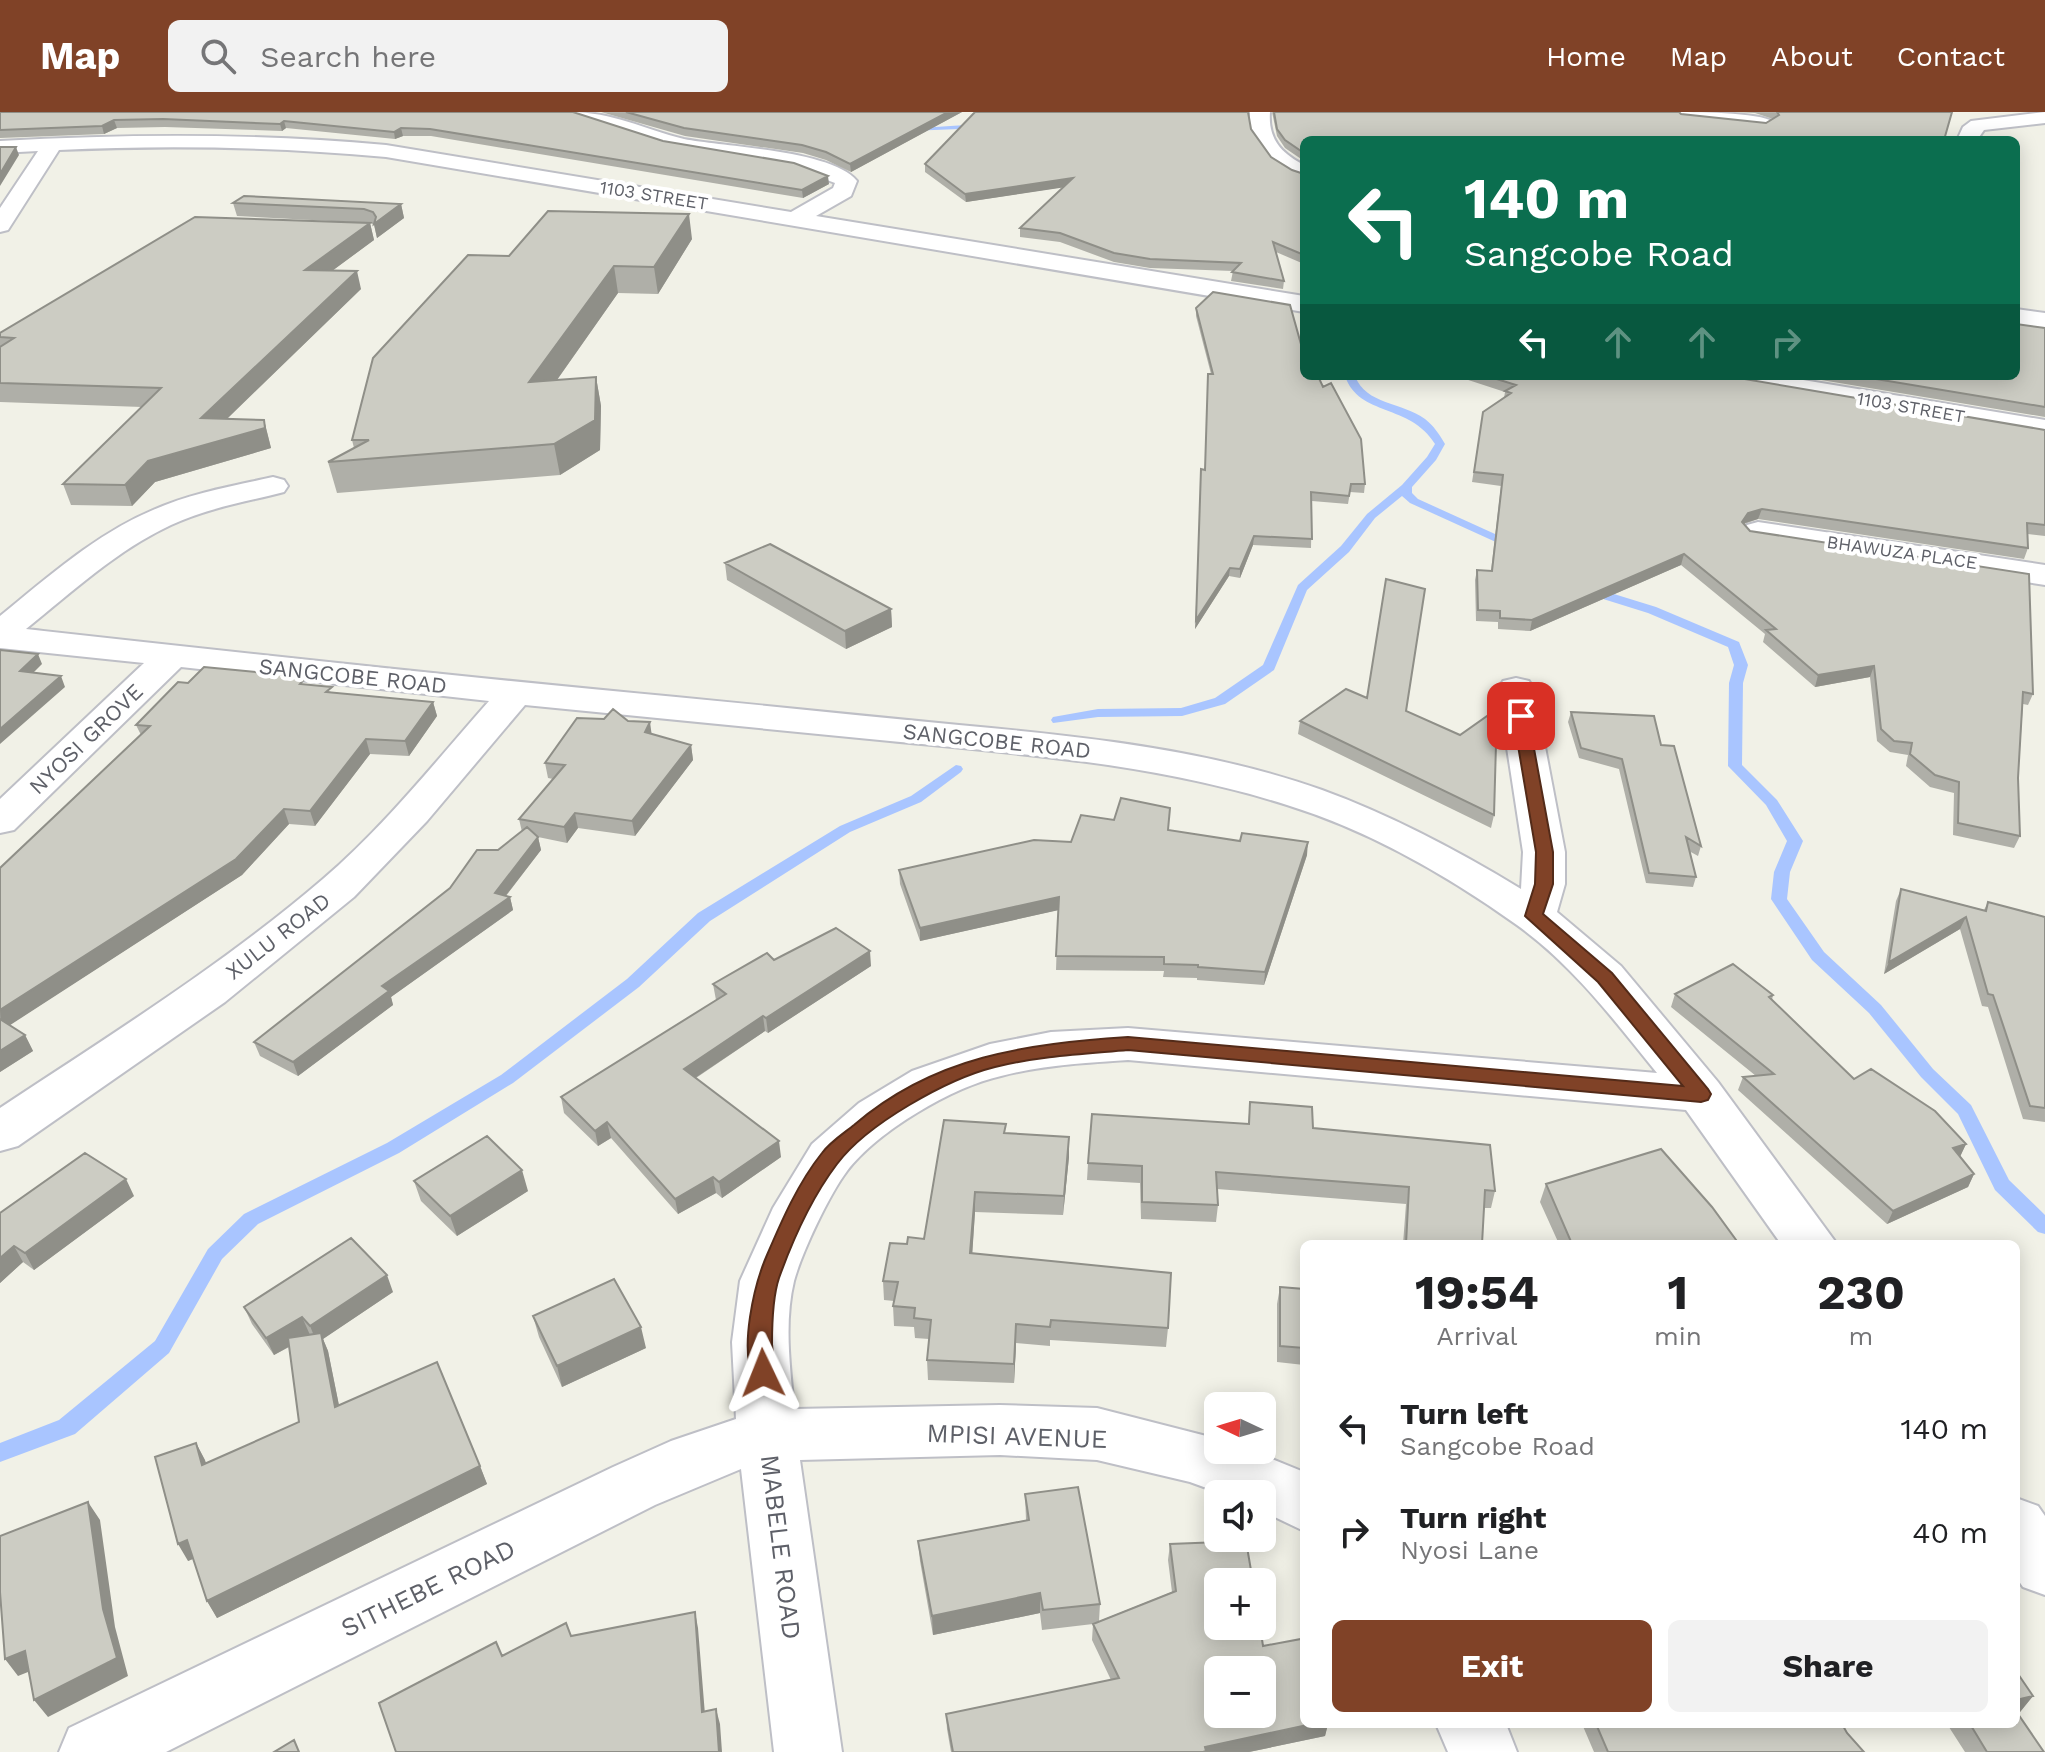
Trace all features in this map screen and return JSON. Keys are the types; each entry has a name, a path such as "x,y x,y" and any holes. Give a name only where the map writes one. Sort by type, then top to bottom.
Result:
{"street":[{"path":"580,112 687,146 814,166 838,173 846,181 843,191 796,218"},
{"path":"1260,112 1264,141 1271,154 1300,171"},
{"path":"1680,112 1762,125"},
{"path":"1968,136 1978,125 2045,117"},
{"path":"189,140 212,120"},
{"name":"1103 STREET","path":"0,147 189,140 324,144 386,151 1300,303"},
{"path":"0,225 53,144"},
{"path":"2020,318 2045,321"},
{"name":"1103 STREET","path":"1754,380 2045,429"},
{"path":"0,635 124,536 162,517 273,486"},
{"name":"BHAWUZA PLACE","path":"1758,532 1995,565 2045,575"},
{"name":"SANGCOBE ROAD","path":"0,635 171,657 1052,745 1231,776 1304,797 1376,825 1447,862 1534,916 1605,977 1701,1094 1807,1240"},
{"name":"NYOSI GROVE","path":"0,821 171,657"},
{"path":"1516,689 1544,852 1544,884 1534,916"},
{"name":"XULU ROAD","path":"0,1133 209,991 339,888 413,812 516,693"},
{"name":"MABELE ROAD","path":"808,1752 767,1435 760,1342 767,1281 799,1208 830,1157 877,1116 929,1083 990,1061 1051,1049 1128,1044 1701,1094"},
{"name":"MPISI AVENUE","path":"767,1435 1000,1430 1097,1434 1190,1456 1268,1483 1300,1502"},
{"name":"SITHEBE ROAD","path":"93,1752 634,1486 692,1460 767,1435"},
{"path":"2020,1532 2045,1566"},
{"path":"1472,1728 1483,1752"}],"building":[{"path":"0,112 573,112 663,141 794,163 828,176 802,190 430,129 401,128 394,132 284,121 280,124 163,119 114,120 102,126 0,130"},
{"path":"626,112 948,112 850,164 802,145 684,128"},
{"path":"975,112 1248,112 1251,129 1271,157 1300,173 1300,253 1273,242 1284,281 1232,272 1241,263 1150,259 1114,253 1060,233 1020,228 1073,178 965,194 925,164"},
{"path":"1274,112 1679,112 1766,123 1779,115 1777,112 1952,112 1945,136 1300,136 1300,150 1285,140 1277,129"},
{"path":"0,147 16,147 0,174"},
{"path":"244,196 401,204 374,224 376,217 373,212 364,209 233,203"},
{"path":"548,211 689,214 654,267 614,266 529,382 596,377 595,420 554,444 328,462 369,440 352,440 373,358 468,255 509,256"},
{"path":"195,217 370,223 305,270 357,271 201,418 264,420 265,428 148,461 125,485 63,484 161,388 0,383 0,347 14,338 0,337 0,333"},
{"path":"1213,292 1290,305 1300,341 1300,380 1320,380 1323,387 1331,383 1361,439 1365,484 1351,484 1349,496 1311,492 1312,539 1254,536 1240,569 1230,568 1196,620 1201,469 1205,470 1208,374 1213,374 1196,308"},
{"path":"2020,325 2045,328 2045,407 1882,380 2020,380"},
{"path":"1500,380 1751,380 2045,430 2045,525 2027,523 2028,548 1762,509 1748,513 1742,522 1750,531 2029,574 2033,694 2023,692 2018,778 2020,836 1958,823 1959,782 1935,775 1910,754 1912,743 1894,741 1881,729 1874,666 1818,675 1766,630 1776,629 1684,554 1532,620 1500,618 1500,611 1478,610 1477,570 1492,571 1503,475 1474,472 1483,412 1511,393 1505,391 1516,385"},
{"path":"770,544 891,609 845,631 725,563"},
{"path":"1386,579 1425,589 1406,711 1460,735 1497,709 1494,815 1300,721 1346,689 1367,698"},
{"path":"0,650 38,654 20,671 61,676 0,729"},
{"path":"204,667 306,677 300,684 332,687 326,692 433,702 405,741 366,739 310,811 284,809 236,859 0,1010 0,868 150,726 136,725 178,682 188,683"},
{"path":"613,709 628,721 650,722 645,732 691,745 632,821 575,813 564,827 519,819 565,765 545,763 577,718 604,719"},
{"path":"1571,712 1654,716 1661,745 1674,746 1701,846 1686,837 1696,877 1649,873 1622,759 1581,748"},
{"path":"1121,798 1170,808 1168,830 1240,841 1242,833 1308,842 1265,972 1164,964 1164,957 1056,956 1059,897 920,928 899,870 1034,840 1071,842 1081,815 1114,820"},
{"path":"527,827 538,837 495,893 510,897 382,986 389,991 293,1062 254,1042 450,888 477,850 498,850"},
{"path":"1901,889 1986,911 1988,902 2045,917 2045,1108 2030,1106 1993,995 1988,994 1966,917 1889,962"},
{"path":"836,928 870,951 766,1018 763,1016 684,1069 779,1141 719,1182 713,1177 675,1199 607,1122 595,1131 561,1097 726,994 713,984 767,953 774,960"},
{"path":"1733,964 1773,995 1769,997 1854,1079 1871,1069 1935,1111 1966,1144 1953,1148 1974,1174 1893,1211 1743,1077 1774,1074 1675,994"},
{"path":"0,1019 25,1035 0,1051"},
{"path":"1250,1102 1312,1107 1313,1128 1490,1145 1495,1191 1485,1190 1482,1240 1406,1240 1409,1187 1216,1172 1218,1205 1142,1202 1142,1166 1088,1163 1092,1114 1249,1124"},
{"path":"944,1120 1006,1124 1004,1133 1069,1137 1064,1196 975,1192 970,1253 1171,1273 1168,1328 1051,1320 1050,1327 1016,1324 1014,1364 927,1360 931,1320 914,1318 915,1308 893,1306 898,1282 883,1281 890,1243 907,1244 908,1237 924,1239"},
{"path":"487,1136 522,1170 450,1216 414,1181"},
{"path":"1661,1149 1712,1207 1736,1240 1570,1240 1546,1184"},
{"path":"85,1153 126,1179 25,1253 14,1246 0,1258 0,1213"},
{"path":"351,1238 387,1275 310,1326 302,1317 266,1338 244,1307"},
{"path":"614,1279 641,1327 557,1366 533,1316"},
{"path":"1280,1287 1300,1289 1300,1348 1280,1346"},
{"path":"321,1333 335,1407 437,1362 480,1466 207,1601 187,1540 178,1544 155,1457 196,1443 202,1465 299,1422 288,1338"},
{"path":"1078,1487 1100,1604 1043,1610 1040,1593 932,1616 918,1541 1029,1520 1025,1494"},
{"path":"88,1502 103,1609 117,1658 34,1700 25,1651 5,1659 0,1536"},
{"path":"1204,1543 1204,1552 1248,1552 1251,1568 1204,1568 1204,1640 1262,1640 1263,1646 1300,1639 1300,1727 1205,1747 1206,1751 1203,1752 953,1752 946,1714 1119,1678 1093,1624 1176,1591 1170,1544"},
{"path":"695,1612 702,1712 716,1709 719,1752 396,1752 379,1703 496,1642 502,1656 566,1623 571,1636"},
{"path":"2020,1677 2033,1696 2020,1699"},
{"path":"2020,1717 2044,1752 1987,1752 1972,1728 2020,1728"},
{"path":"1598,1728 1844,1728 1864,1752 1608,1752"},
{"path":"294,1740 299,1752 274,1752"}],"waterway":[{"path":"909,129 981,126"},
{"path":"1351,380 1354,388 1363,396 1419,419 1431,429 1440,444 1432,458 1406,487"},
{"path":"1058,720 1098,713 1182,712 1220,701 1269,667 1302,588 1345,549 1371,516 1406,487"},
{"path":"1406,487 1407,494 1414,501 1513,546"},
{"path":"1588,590 1652,610 1734,645 1741,665 1736,683 1735,766 1772,803 1795,841 1782,872 1779,899 1818,956 1875,1009 1927,1073 1965,1110 2002,1185 2045,1227"},
{"path":"0,1453 67,1427 162,1347 215,1254 251,1219 393,1148 507,1079 633,983 704,917 845,829 916,799 956,769"}],"route":[{"path":"763,1373 760,1342 767,1281 799,1208 830,1157 877,1116 929,1083 990,1061 1051,1049 1128,1044 1701,1094 1605,977 1534,916 1544,884 1544,852 1521,716"}]}
